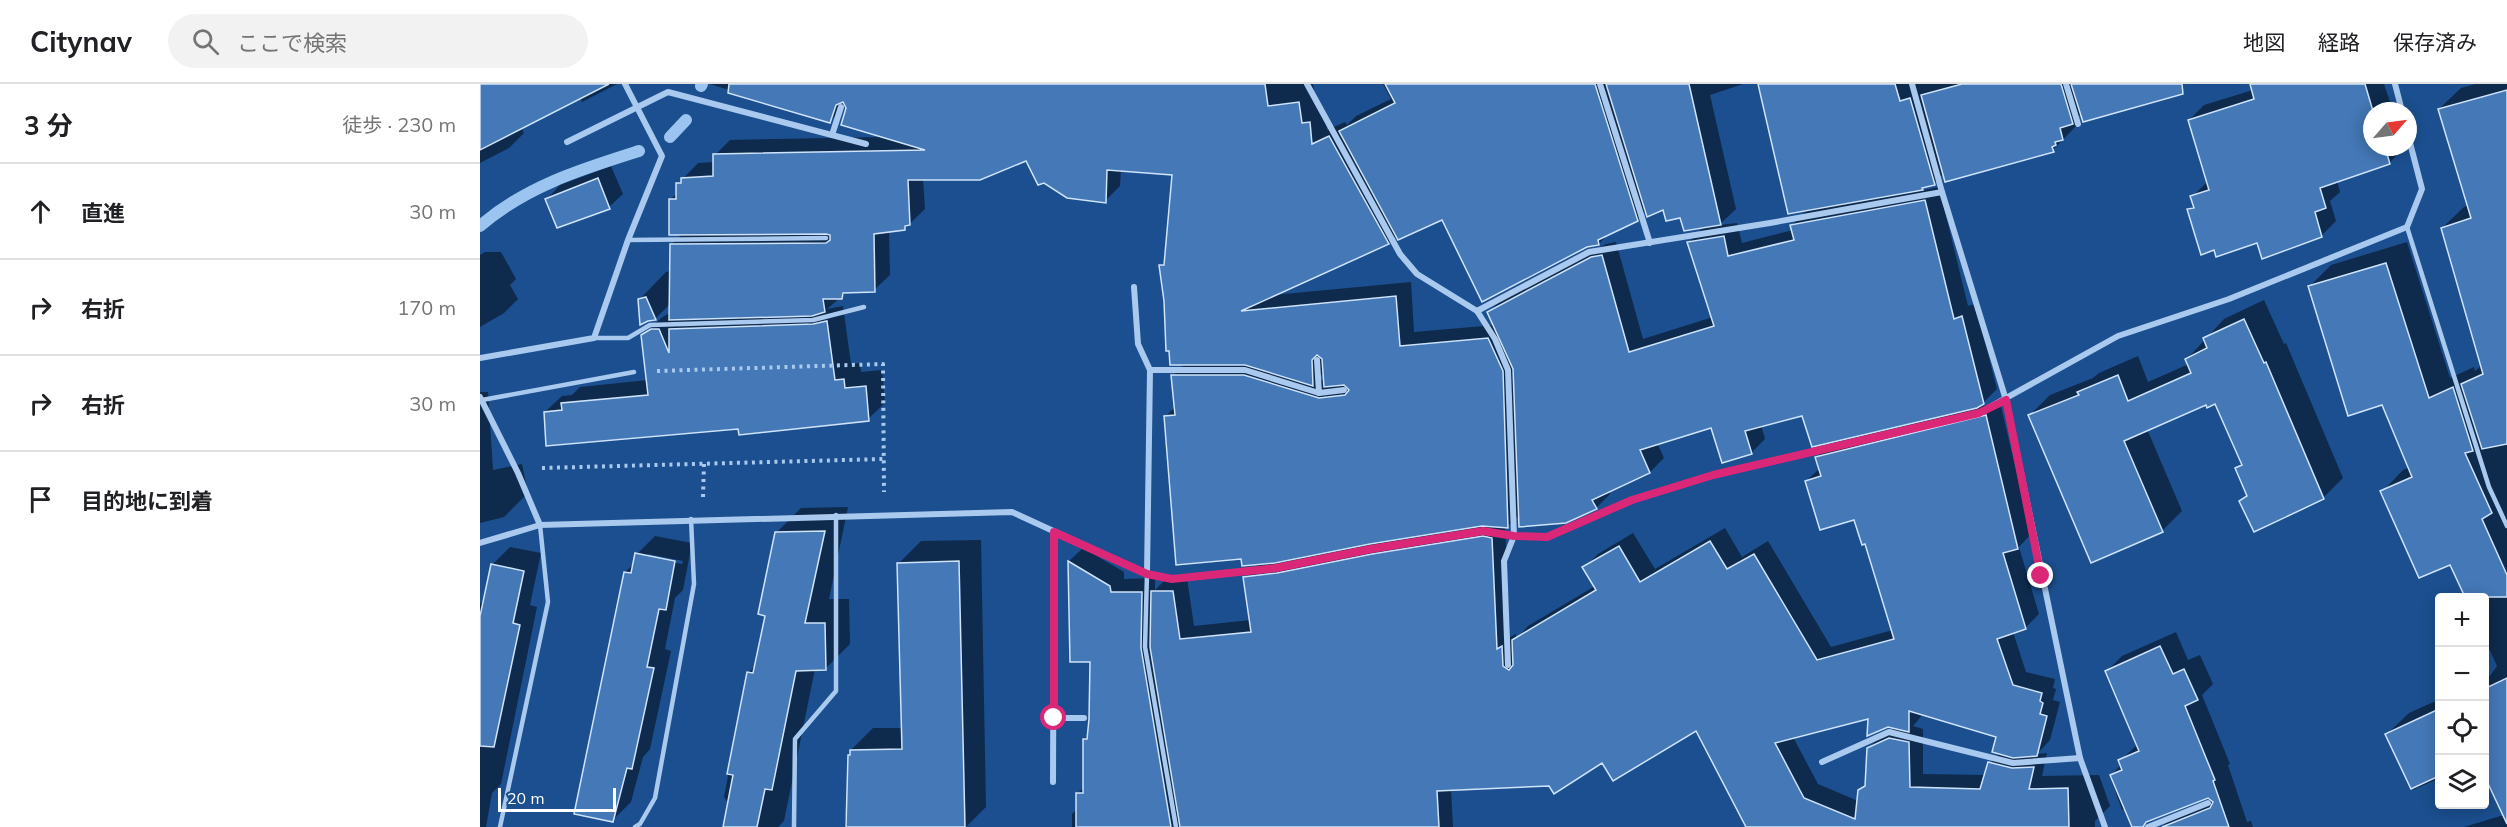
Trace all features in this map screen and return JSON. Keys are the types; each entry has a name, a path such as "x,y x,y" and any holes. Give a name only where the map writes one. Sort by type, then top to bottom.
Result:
{"street":[{"path":"480,358 594,338 628,240 662,156 625,84"},
{"path":"1307,84 1400,254 1417,274 1477,311 1495,339 1508,370 1514,536 1504,561 1508,665"},
{"path":"1600,84 1650,243"},
{"path":"1912,84 1942,192 2006,400 2080,758 2105,827"},
{"path":"2066,84 2078,124"},
{"path":"2395,84 2400,102"},
{"path":"567,142 668,92 866,144"},
{"path":"832,135 841,107"},
{"path":"480,543 540,525 836,515 1012,512 1147,574 1172,579 1276,568 1371,549 1483,531 1514,536 1547,537 1632,500 1713,475 1979,413 2118,336 2229,299 2407,226 2422,189 2413,156"},
{"path":"1477,311 1589,252 1942,192"},
{"path":"1134,287 1138,344 1150,370 1147,574"},
{"path":"1317,360 1319,393"},
{"path":"1150,370 1245,370 1319,393 1344,390"},
{"path":"481,399 518,473 540,525"},
{"path":"1053,782 1054,532"},
{"path":"1054,718 1084,718"},
{"path":"1822,762 1889,732 2013,762 2080,758"},
{"path":"2148,827 2208,803"}],"lane":[{"path":"2407,226 2488,487 2507,526"},
{"path":"628,240 826,237"},
{"path":"594,338 628,338 650,325 813,320 864,308"},
{"path":"481,399 634,372"},
{"path":"794,827 795,739 836,691 836,515"},
{"path":"635,827 640,824 655,798 694,584 691,519"},
{"path":"500,827 548,602 540,525"},
{"path":"1147,574 1145,647 1176,827"}],"path":[{"path":"634,372 884,364 884,514"},
{"path":"518,473 532,468 883,459"},
{"path":"703,519 704,464"}],"building":[{"path":"480,84 609,84 480,150"},
{"path":"729,84 1265,84 1268,106 1299,102 1302,123 1310,122 1312,144 1329,136 1389,244 1241,311 1396,296 1400,346 1488,338 1503,371 1508,528 1482,526 1370,544 1275,563 1242,566 1241,559 1176,565 1164,416 1175,415 1171,375 1244,375 1319,398 1345,395 1349,390 1344,385 1324,387 1322,359 1317,355 1312,360 1313,386 1245,365 1170,365 1169,351 1166,351 1164,301 1159,265 1164,265 1172,175 1107,170 1106,203 1067,198 1044,183 1038,185 1026,161 980,180 908,180 910,225 905,226 905,230 874,234 875,292 843,293 842,299 823,299 825,312 812,316 669,320 670,244 826,243 830,240 830,235 826,234 669,235 669,199 676,199 676,183 681,183 681,178 713,176 713,154 925,150 841,125 846,108 843,102 836,105 830,123 728,93"},
{"path":"1385,84 1595,84 1638,221 1598,240 1599,245 1587,247 1482,302 1442,220 1398,240 1339,131 1395,103"},
{"path":"1606,84 1689,84 1721,225 1684,231 1680,218 1666,221 1663,210 1647,217"},
{"path":"1758,84 1895,84 1900,101 1910,98 1935,185 1922,188 1923,190 1788,214"},
{"path":"1962,84 2061,84 2073,124 2060,128 2063,140 2055,142 2056,145 2052,147 2054,152 1945,182 1921,95"},
{"path":"2071,84 2182,84 2183,94 2083,122"},
{"path":"2250,84 2365,84 2370,102 2363,102 2363,156 2388,156 2390,164 2320,188 2326,208 2315,212 2322,237 2262,259 2257,243 2216,257 2214,250 2201,255 2187,209 2194,208 2190,196 2209,190 2188,120 2254,99"},
{"path":"2507,90 2507,444 2482,449 2461,384 2483,374 2441,228 2471,218 2438,109"},
{"path":"598,178 610,209 557,228 545,199"},
{"path":"1925,200 1954,319 1962,316 1984,404 1977,408 1812,447 1802,416 1745,431 1752,454 1722,463 1711,428 1640,450 1650,473 1592,500 1597,509 1566,523 1519,527 1513,369 1487,312 1591,257 1602,255 1629,352 1714,326 1687,242 1724,236 1728,256 1794,240 1790,225"},
{"path":"2386,263 2429,398 2453,387 2473,451 2465,453 2492,513 2482,519 2507,575 2507,597 2489,597 2489,593 2463,593 2450,565 2419,578 2380,491 2412,477 2382,405 2348,416 2308,286"},
{"path":"646,297 656,320 640,325 638,299"},
{"path":"2244,319 2264,363 2266,362 2324,499 2254,532 2239,501 2247,496 2235,468 2242,465 2215,404 2207,408 2206,405 2124,441 2163,532 2091,563 2028,415 2079,395 2077,392 2118,375 2128,401 2191,373 2185,359 2207,348 2203,338"},
{"path":"827,321 835,380 844,379 845,388 866,386 869,421 739,435 738,429 546,446 544,412 562,410 561,403 648,395 641,335 651,329 659,329 669,353 669,329 813,324"},
{"path":"1986,415 2018,549 2003,553 2026,629 1997,639 2013,685 2042,693 2040,701 2043,703 2040,714 2047,716 2037,756 2013,758 1992,752 1996,737 1909,711 1909,732 1888,727 1867,736 1868,719 1775,743 1804,798 1855,819 1858,790 1865,786 1867,748 1889,738 1909,742 1910,787 1980,789 1988,762 2012,768 2034,767 2029,789 2068,788 2069,827 1746,827 1696,731 1613,781 1602,763 1554,794 1549,786 1437,791 1439,827 1180,827 1150,647 1151,591 1173,591 1180,639 1251,632 1243,577 1483,536 1492,538 1497,649 1502,646 1503,666 1509,670 1513,665 1512,640 1596,590 1582,567 1619,546 1640,582 1710,541 1727,569 1754,554 1817,660 1894,639 1865,544 1862,545 1854,520 1820,530 1805,481 1821,476 1815,457"},
{"path":"825,531 805,623 825,623 826,670 796,671 772,790 765,789 757,827 723,827 733,775 727,774 747,672 753,673 765,616 758,614 775,532"},
{"path":"635,553 675,561 666,610 659,609 647,667 654,668 632,769 627,768 613,822 574,814 624,572 631,573"},
{"path":"959,561 965,827 846,827 850,750 902,749 897,563"},
{"path":"1068,561 1110,586 1111,592 1142,592 1141,648 1171,827 1076,827 1076,793 1083,793 1083,739 1087,739 1089,719 1090,662 1070,662"},
{"path":"491,564 524,571 513,623 520,625 494,747 480,746 480,616"},
{"path":"2160,646 2173,674 2184,669 2198,700 2185,706 2215,780 2213,781 2229,827 2162,827 2210,808 2213,802 2208,798 2146,822 2143,827 2132,827 2110,775 2122,770 2118,760 2139,751 2105,671"},
{"path":"2507,678 2507,824 2489,786 2489,687"},
{"path":"2435,711 2435,778 2411,789 2385,734"}],"waterway":[{"path":"670,137 686,120"},
{"path":"480,226 535,189 576,172 639,151"}],"route":[{"path":"1054,718 1054,532 1147,574 1172,579 1276,568 1371,549 1483,531 1514,536 1547,537 1632,500 1713,475 1979,413 2006,400 2041,576"}]}
